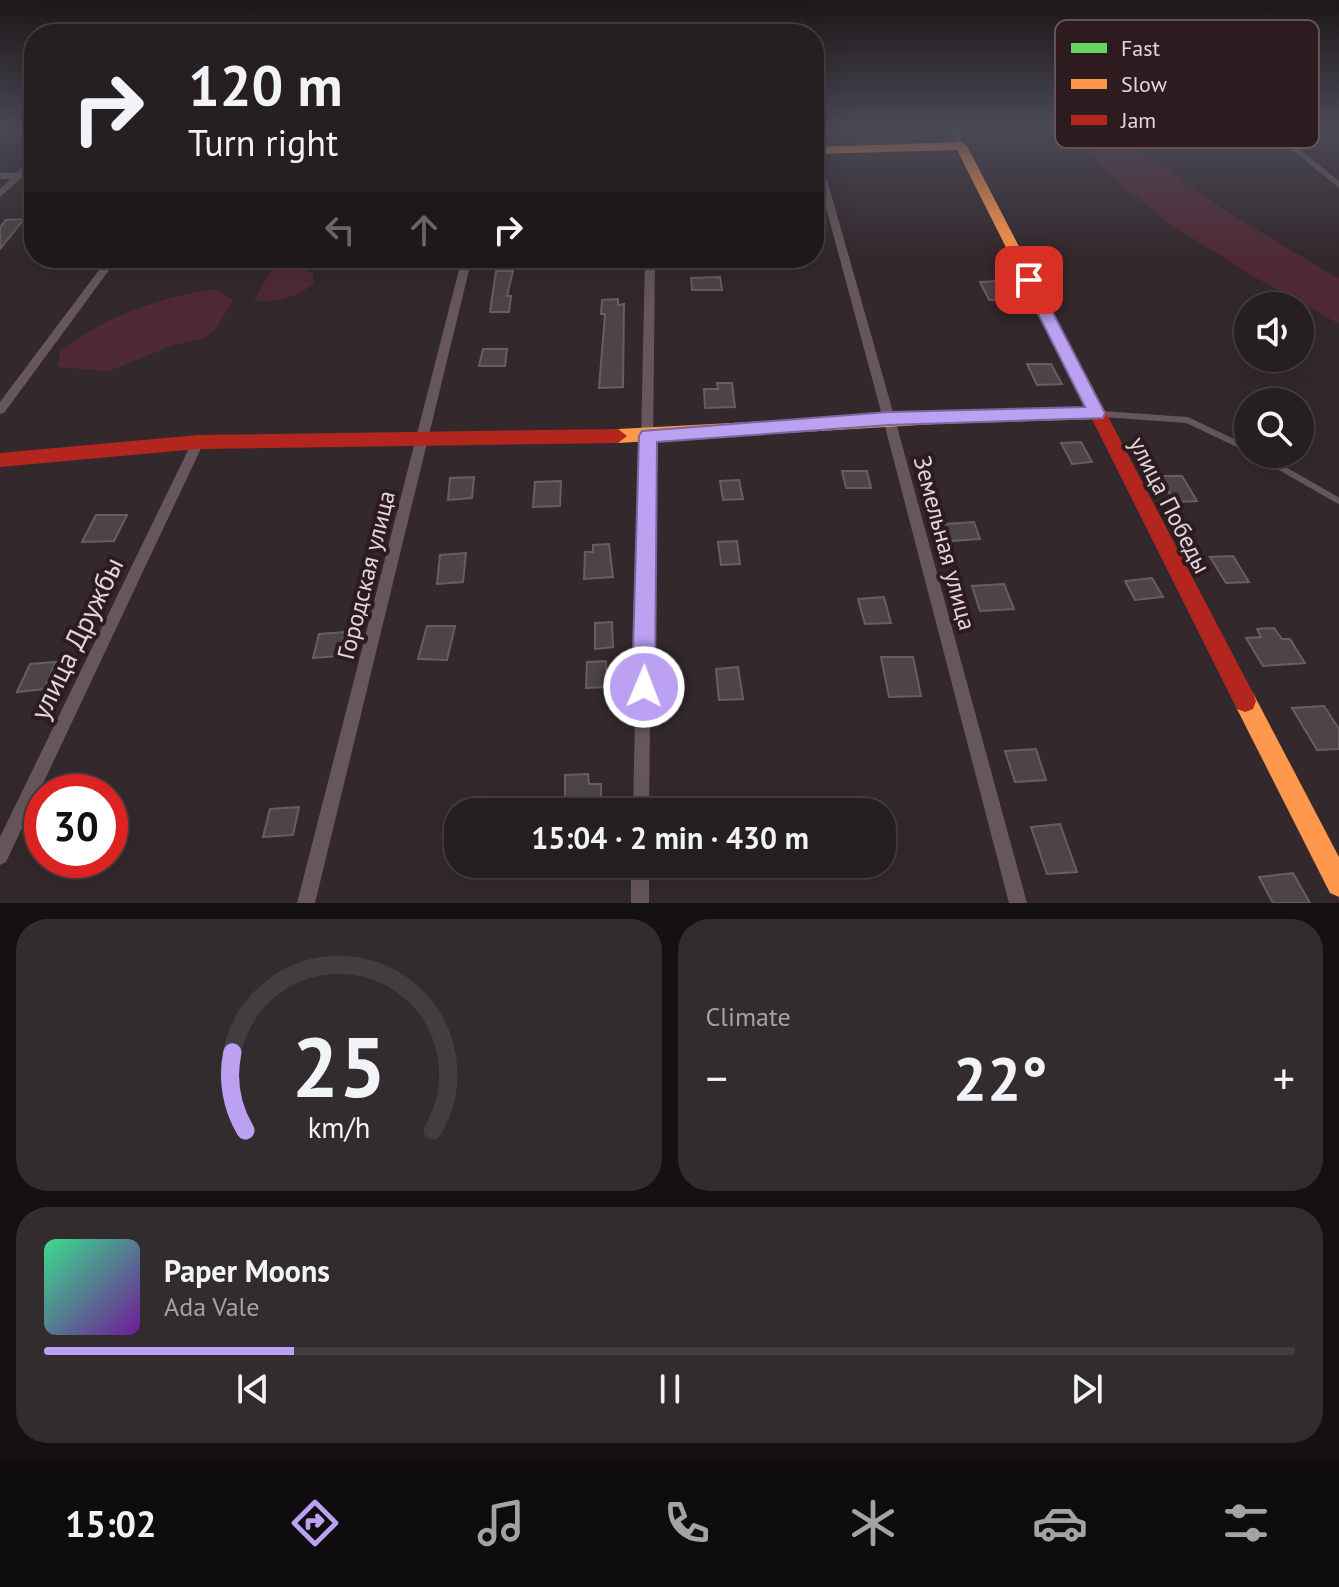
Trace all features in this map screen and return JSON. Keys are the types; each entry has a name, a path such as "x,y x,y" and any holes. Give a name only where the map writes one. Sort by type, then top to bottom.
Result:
{"street":[{"path":"0,194 24,170"},
{"name":"улица Победы","path":"973,170 1339,884"},
{"path":"1321,170 1339,185"},
{"path":"0,176 24,176"},
{"name":"Земельная улица","path":"824,184 1018,903"},
{"path":"0,410 106,268"},
{"name":"Городская улица","path":"306,903 465,268"},
{"path":"641,798 650,268"},
{"path":"0,460 198,442 648,436 889,419 1096,413"},
{"name":"улица Дружбы","path":"0,856 198,442"},
{"path":"640,878 640,903"}],"lane":[{"path":"1096,413 1187,420 1234,442"},
{"path":"1281,468 1339,501"}],"shaded area":[{"path":"1106,170 1168,170 1226,211 1339,279 1339,324 1314,310 1314,292 1281,292 1168,223"},
{"path":"273,268 299,268 313,273 314,284 301,292 270,301 254,300"},
{"path":"217,289 233,300 217,327 203,339 173,345 109,371 58,367 60,352 115,318 174,297"}],"building":[{"path":"24,219 0,249 0,227 6,220"},
{"path":"496,271 513,271 507,296 511,296 509,312 490,312"},
{"path":"720,277 722,290 692,290 691,278"},
{"path":"998,281 1008,300 989,300 980,282"},
{"path":"618,299 618,305 624,304 623,387 599,388 605,314 601,314 602,300"},
{"path":"483,349 507,349 505,366 479,366"},
{"path":"1027,364 1051,364 1062,384 1037,385"},
{"path":"717,383 732,383 735,407 705,408 704,389 718,389"},
{"path":"1081,442 1092,462 1072,464 1061,443"},
{"path":"842,471 867,471 871,488 846,488"},
{"path":"1160,476 1182,476 1197,501 1174,502"},
{"path":"474,477 472,498 448,500 450,478"},
{"path":"739,480 743,499 723,500 720,481"},
{"path":"561,481 560,506 533,507 535,482"},
{"path":"96,515 127,515 114,541 82,542"},
{"path":"974,522 980,539 952,541 945,524"},
{"path":"737,541 740,564 721,565 718,542"},
{"path":"609,544 613,577 584,579 585,552 593,552 593,545"},
{"path":"466,553 463,582 437,584 440,555"},
{"path":"1233,556 1249,582 1226,583 1210,557"},
{"path":"1152,578 1163,597 1135,600 1125,581"},
{"path":"1004,584 1014,609 980,611 972,586"},
{"path":"884,597 891,623 865,624 858,599"},
{"path":"612,622 613,647 595,649 595,623"},
{"path":"427,626 455,626 447,660 418,659"},
{"path":"1274,628 1282,639 1290,639 1305,663 1263,666 1246,638 1261,637 1257,629"},
{"path":"345,632 339,656 313,658 319,634"},
{"path":"881,657 913,657 921,696 889,697"},
{"path":"606,661 607,687 586,688 587,662"},
{"path":"56,662 44,689 17,692 30,664"},
{"path":"738,667 743,699 719,700 716,669"},
{"path":"1324,706 1339,729 1339,749 1317,750 1292,708"},
{"path":"1036,749 1046,780 1015,782 1005,751"},
{"path":"588,774 589,784 601,784 601,798 565,798 565,775"},
{"path":"299,807 293,835 263,837 270,809"},
{"path":"1060,824 1077,872 1047,874 1031,827"},
{"path":"1293,873 1310,903 1273,903 1259,877"}],"traffic: fast":[{"path":"936,418 1096,413"}],"traffic: slow":[{"path":"973,170 1034,289"},
{"path":"618,436 936,418"},
{"path":"1245,701 1339,884"}],"traffic: jam":[{"path":"1034,289 1245,701"},
{"path":"0,460 198,442 618,436"}],"route":[{"path":"644,687 648,436 889,419 1096,413 1029,280"}]}
